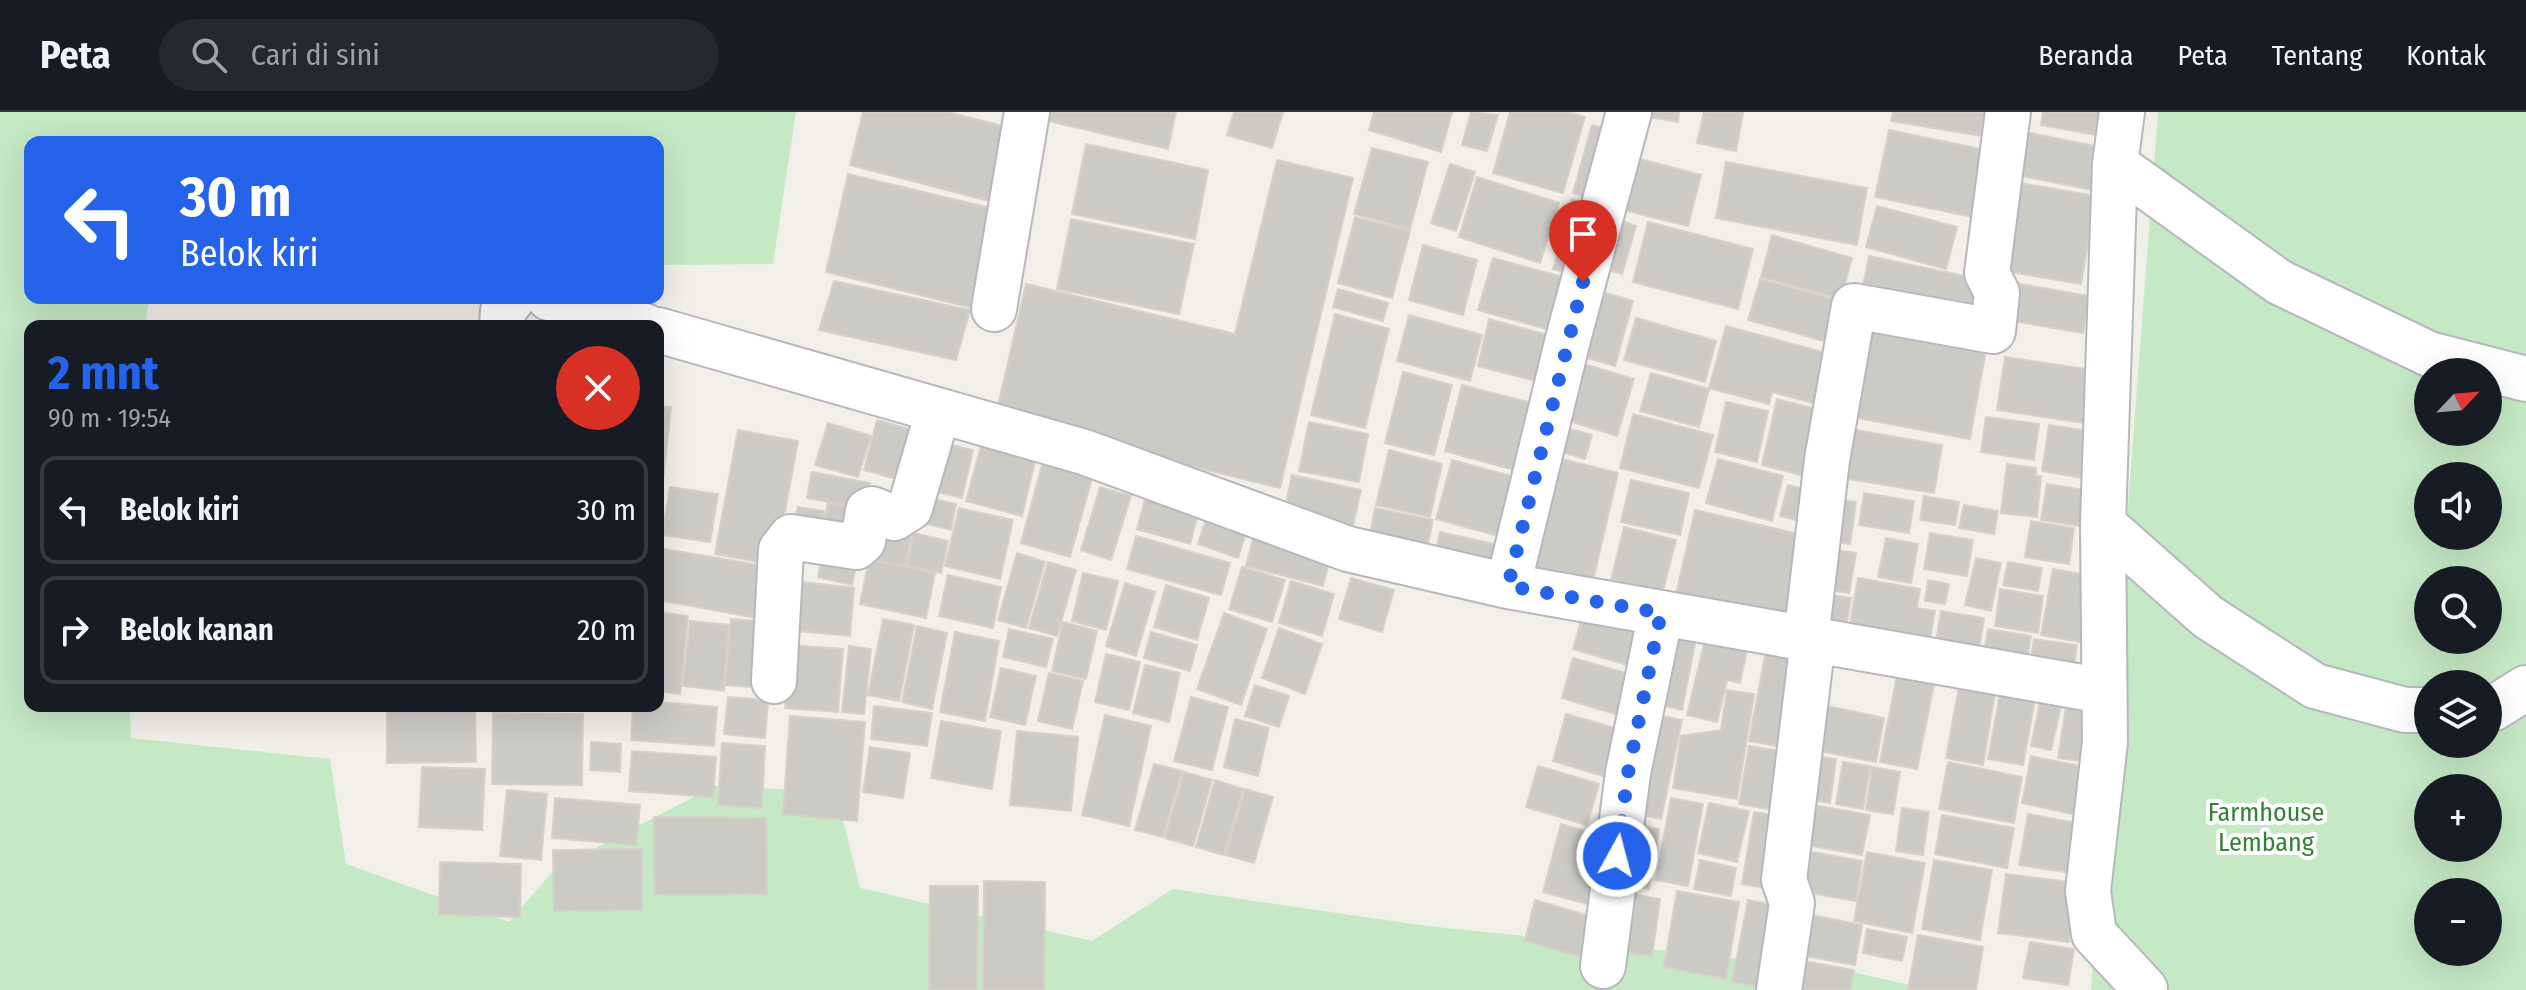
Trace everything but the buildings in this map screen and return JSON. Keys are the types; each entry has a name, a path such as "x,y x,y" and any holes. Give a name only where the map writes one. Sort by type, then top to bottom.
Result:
{"street":[{"path":"994,309 1027,112"},
{"path":"1508,586 1568,339 1629,112"},
{"path":"1779,990 1792,903 1784,880 1827,460 1854,306 1993,331 1997,293 1987,273 2008,112"},
{"path":"2122,112 2115,164 2103,524 2105,742 2088,891 2094,934 2145,989"},
{"path":"2115,164 2279,282 2429,354 2526,379"},
{"path":"570,304 624,320"},
{"path":"664,332 1084,452 1348,549 1508,586 2104,691"},
{"path":"774,681 781,550 784,545 791,537 856,547 863,541 868,511 872,509 894,518 910,508 938,412"},
{"path":"2103,524 2208,617 2315,686 2414,710"},
{"path":"1603,966 1628,773 1661,613"},
{"path":"2502,703 2526,688"}],"green space":[{"path":"0,112 796,112 773,264 664,265 664,136 24,136 24,304 148,304 146,320 24,320 24,712 130,712 131,738 330,759 346,864 509,922 555,869 715,786 836,792 860,888 1092,941 1173,889 1427,926 1839,969 1933,990 0,990"},
{"name":"Farmhouse Lembang","path":"2158,112 2526,112 2526,990 2091,990"}],"route":[{"path":"1583,282 1508,586 1661,613 1628,773 1617,856"}]}
